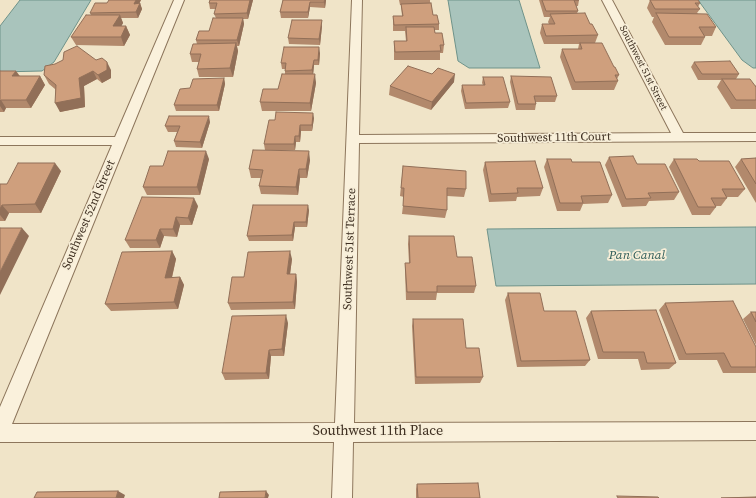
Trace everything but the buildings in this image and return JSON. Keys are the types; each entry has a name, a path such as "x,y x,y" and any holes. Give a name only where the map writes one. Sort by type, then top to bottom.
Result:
{"street":[{"name":"Southwest 52nd Street","path":"0,432 37,338 179,0"},
{"name":"Southwest 51st Terrace","path":"342,498 357,0"},
{"name":"Southwest 51st Street","path":"607,0 678,137"},
{"name":"Southwest 11th Court","path":"353,139 756,137"},
{"path":"0,141 120,141"},
{"name":"Southwest 11th Place","path":"0,432 756,431"}],"water":[{"path":"20,0 91,0 54,62 42,71 0,72 0,26"},
{"path":"448,0 519,0 540,68 469,68 458,61"},
{"path":"698,0 756,0 756,68 753,68 742,60"},
{"name":"Pan Canal","path":"756,227 756,284 496,286 487,229"}]}
